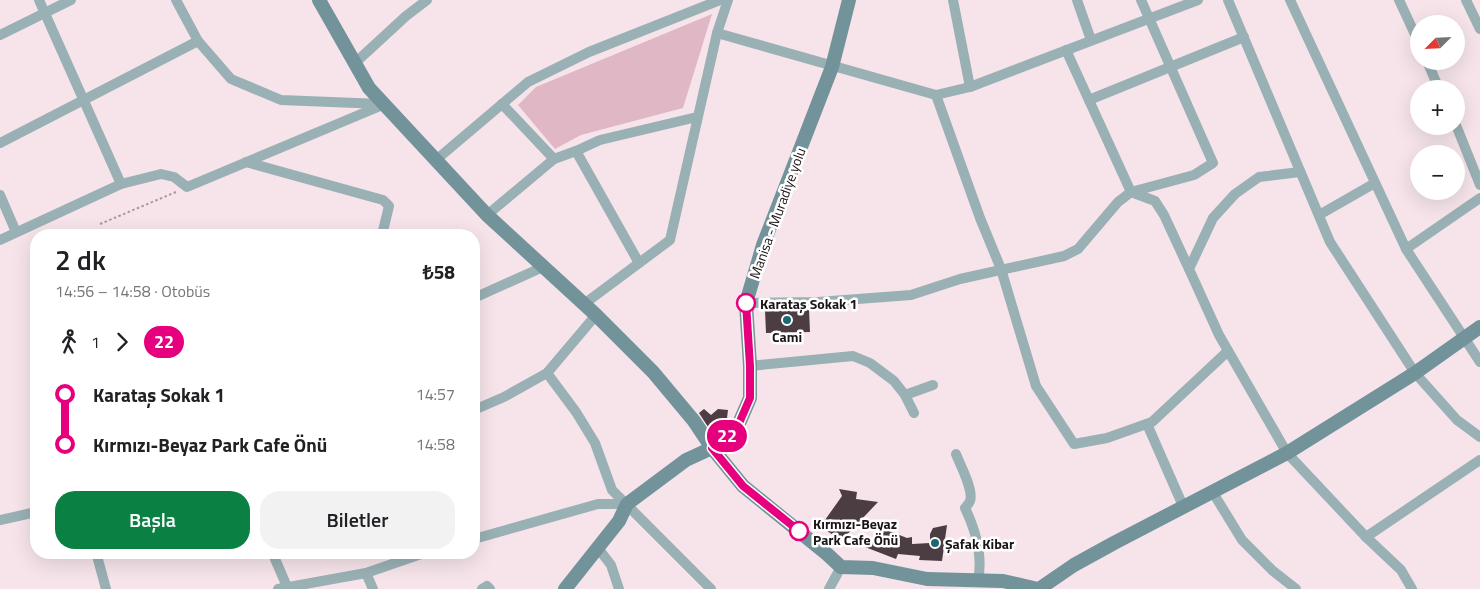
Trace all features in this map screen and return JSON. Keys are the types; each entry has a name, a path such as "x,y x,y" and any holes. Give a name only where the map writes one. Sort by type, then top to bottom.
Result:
{"street":[{"path":"39,0 121,184"},
{"path":"0,35 71,0"},
{"path":"176,0 198,41 231,79 281,100 385,104"},
{"path":"319,0 369,88 487,215 596,315 653,372 694,421 712,448 743,486 828,554 841,567 873,568 927,579 1003,581 1038,589 1074,565 1286,453 1415,373 1480,327"},
{"path":"355,63 406,16 427,0"},
{"path":"436,160 528,82 588,52 720,0"},
{"path":"584,304 670,240 717,33 728,0"},
{"name":"Manisa - Muradiye yolu","path":"627,504 686,460 712,448 737,428 750,398 746,303 763,245 832,67 849,0"},
{"path":"953,0 970,87"},
{"path":"1077,0 1091,40"},
{"path":"746,303 818,302 911,295 960,279 1064,256 1078,249 1118,202 1131,192 1194,175 1213,163 1141,0"},
{"path":"717,33 936,96 970,87 1198,0"},
{"path":"1228,0 1330,242 1415,373 1457,420 1480,437"},
{"path":"1290,0 1406,248 1480,362"},
{"path":"1466,0 1480,29"},
{"path":"1402,1 1410,21"},
{"path":"1089,100 1244,37"},
{"path":"0,143 198,41"},
{"path":"1066,50 1131,192 1155,201 1164,215 1219,335 1286,453 1366,537 1401,570 1412,589"},
{"path":"936,96 980,218 1001,269 1036,386 1074,444 1108,438 1152,422 1228,351"},
{"path":"0,240 121,184 162,174 174,176 187,187 385,104"},
{"path":"502,104 554,159"},
{"path":"487,215 554,159 600,140 697,117"},
{"path":"1460,135 1480,185"},
{"path":"576,151 639,263"},
{"path":"246,162 383,200 389,206 383,229"},
{"path":"1190,270 1213,218 1235,194 1259,176 1300,172"},
{"path":"1319,215 1375,184"},
{"path":"0,195 16,232"},
{"path":"1406,248 1480,198"},
{"path":"480,295 543,267"},
{"path":"480,407 504,397 547,373 596,315"},
{"path":"750,366 853,356 870,363 894,381 914,413"},
{"path":"547,373 576,412 595,443 612,490 712,589"},
{"path":"905,396 933,385"},
{"path":"1147,424 1183,506"},
{"path":"956,454 968,481 971,495 970,502 966,508 975,530 981,567 978,581"},
{"path":"1366,537 1480,460"},
{"path":"1212,491 1242,540 1272,571 1296,589"},
{"path":"480,537 598,504 627,504"},
{"path":"565,589 619,521 627,504"},
{"path":"0,520 30,513"},
{"path":"598,548 611,565 619,589"},
{"path":"98,559 106,589"},
{"path":"275,559 285,588 366,573 407,559"},
{"path":"829,589 841,567"},
{"path":"366,573 373,589"},
{"path":"482,589 487,586 490,589"}],"path":[{"path":"100,224 187,187"}],"shaded area":[{"path":"712,14 683,108 581,135 555,149 518,105 536,87"}],"building":[{"name":"Cami","path":"809,309 810,332 766,333 765,310"},
{"path":"704,409 711,415 718,409 728,410 727,418 712,433 699,413"},
{"path":"839,489 857,492 856,499 878,502 842,540 820,527 842,496"},
{"path":"947,525 942,561 919,560 920,556 898,554 896,559 865,547 884,529 907,538 912,537 912,544 930,543 930,534 933,528"}],"bus line":[{"name":"22","path":"746,303 750,398 737,428 712,448 743,486 799,531"}],"place":[{"name":"Karataş Sokak 1","path":"746,303"},
{"name":"Cami","path":"787,320"},
{"name":"Kırmızı-Beyaz Park Cafe Önü","path":"799,531"},
{"name":"Şafak Kibar","path":"935,543"}]}
